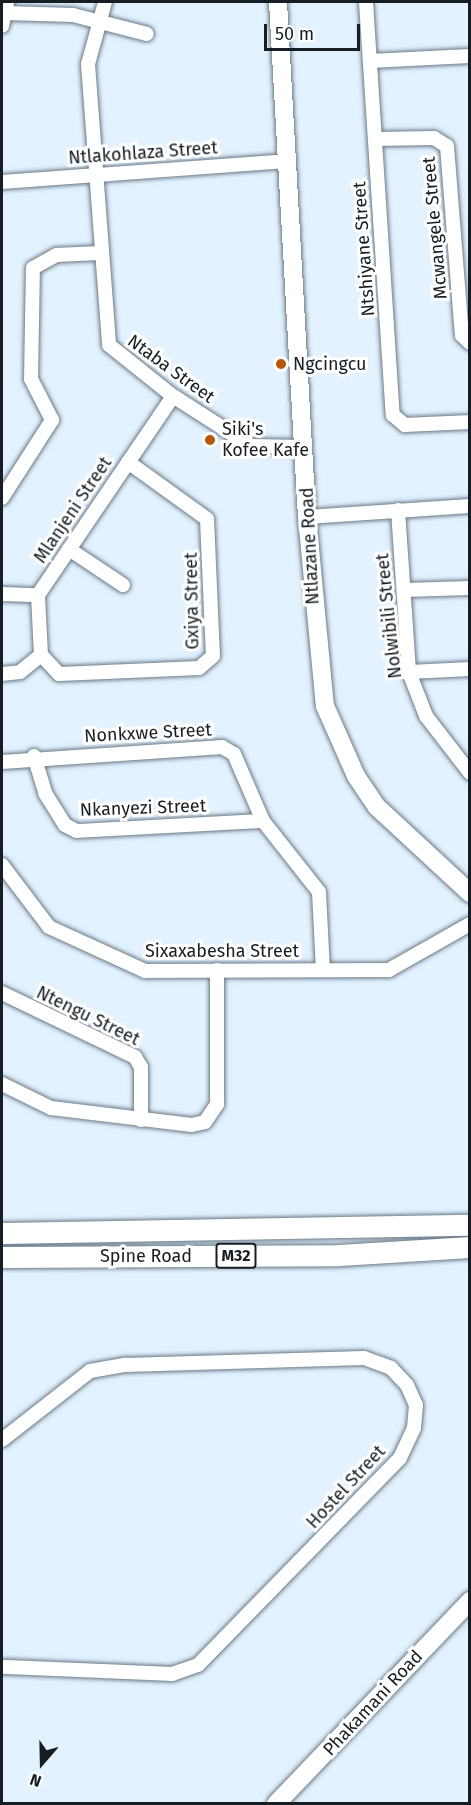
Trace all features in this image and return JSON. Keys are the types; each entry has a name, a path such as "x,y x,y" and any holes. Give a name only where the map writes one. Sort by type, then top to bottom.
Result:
{"main road":[{"name":"Spine Road","path":"2,1233 470,1225"},
{"name":"Spine Road","path":"2,1257 328,1255 470,1247"}],"street":[{"name":"Ntaba Street","path":"105,2 88,64 100,253 110,345 173,396 251,446 304,447"},
{"name":"Ntlazane Road","path":"278,2 307,517 320,678 337,738 383,814 470,893"},
{"name":"Ntshiyane Street","path":"366,2 393,415 405,424 470,422"},
{"path":"4,13 100,21 147,34"},
{"path":"370,62 470,56"},
{"name":"Mcwangele Street","path":"375,139 434,138 447,146 462,335 470,343"},
{"name":"Ntlakohlaza Street","path":"2,183 286,161"},
{"path":"2,498 52,420 31,379 33,268 56,255 100,253"},
{"name":"Mlanjeni Street","path":"38,595 173,396"},
{"name":"Gxiya Street","path":"41,655 51,669 68,676 199,668 213,656 207,519 128,462"},
{"path":"307,517 470,506"},
{"name":"Nolwibili Street","path":"398,510 409,672 426,716 470,773"},
{"path":"69,549 123,585"},
{"path":"404,590 470,588"},
{"path":"2,594 38,595 41,655 20,672 2,674"},
{"path":"409,672 470,669"},
{"name":"Nonkxwe Street","path":"2,762 34,756 222,747 234,754 263,821 319,892 323,969"},
{"name":"Nkanyezi Street","path":"34,756 45,793 65,825 77,831 263,821"},
{"name":"Sixaxabesha Street","path":"2,865 49,927 130,968 389,970 470,924"},
{"path":"2,1084 51,1108 200,1125 215,1110 217,970"},
{"name":"Ntengu Street","path":"2,993 135,1058 141,1067 141,1120"},
{"name":"Hostel Street","path":"2,1440 90,1371 125,1365 364,1358 391,1368 408,1385 416,1405 414,1428 400,1458 198,1665 172,1674 2,1667"},
{"name":"Phakamani Road","path":"276,1803 470,1601"}],"place":[{"name":"Ngcingcu","path":"281,364"},
{"name":"Siki's Kofee Kafe","path":"210,440"}]}
